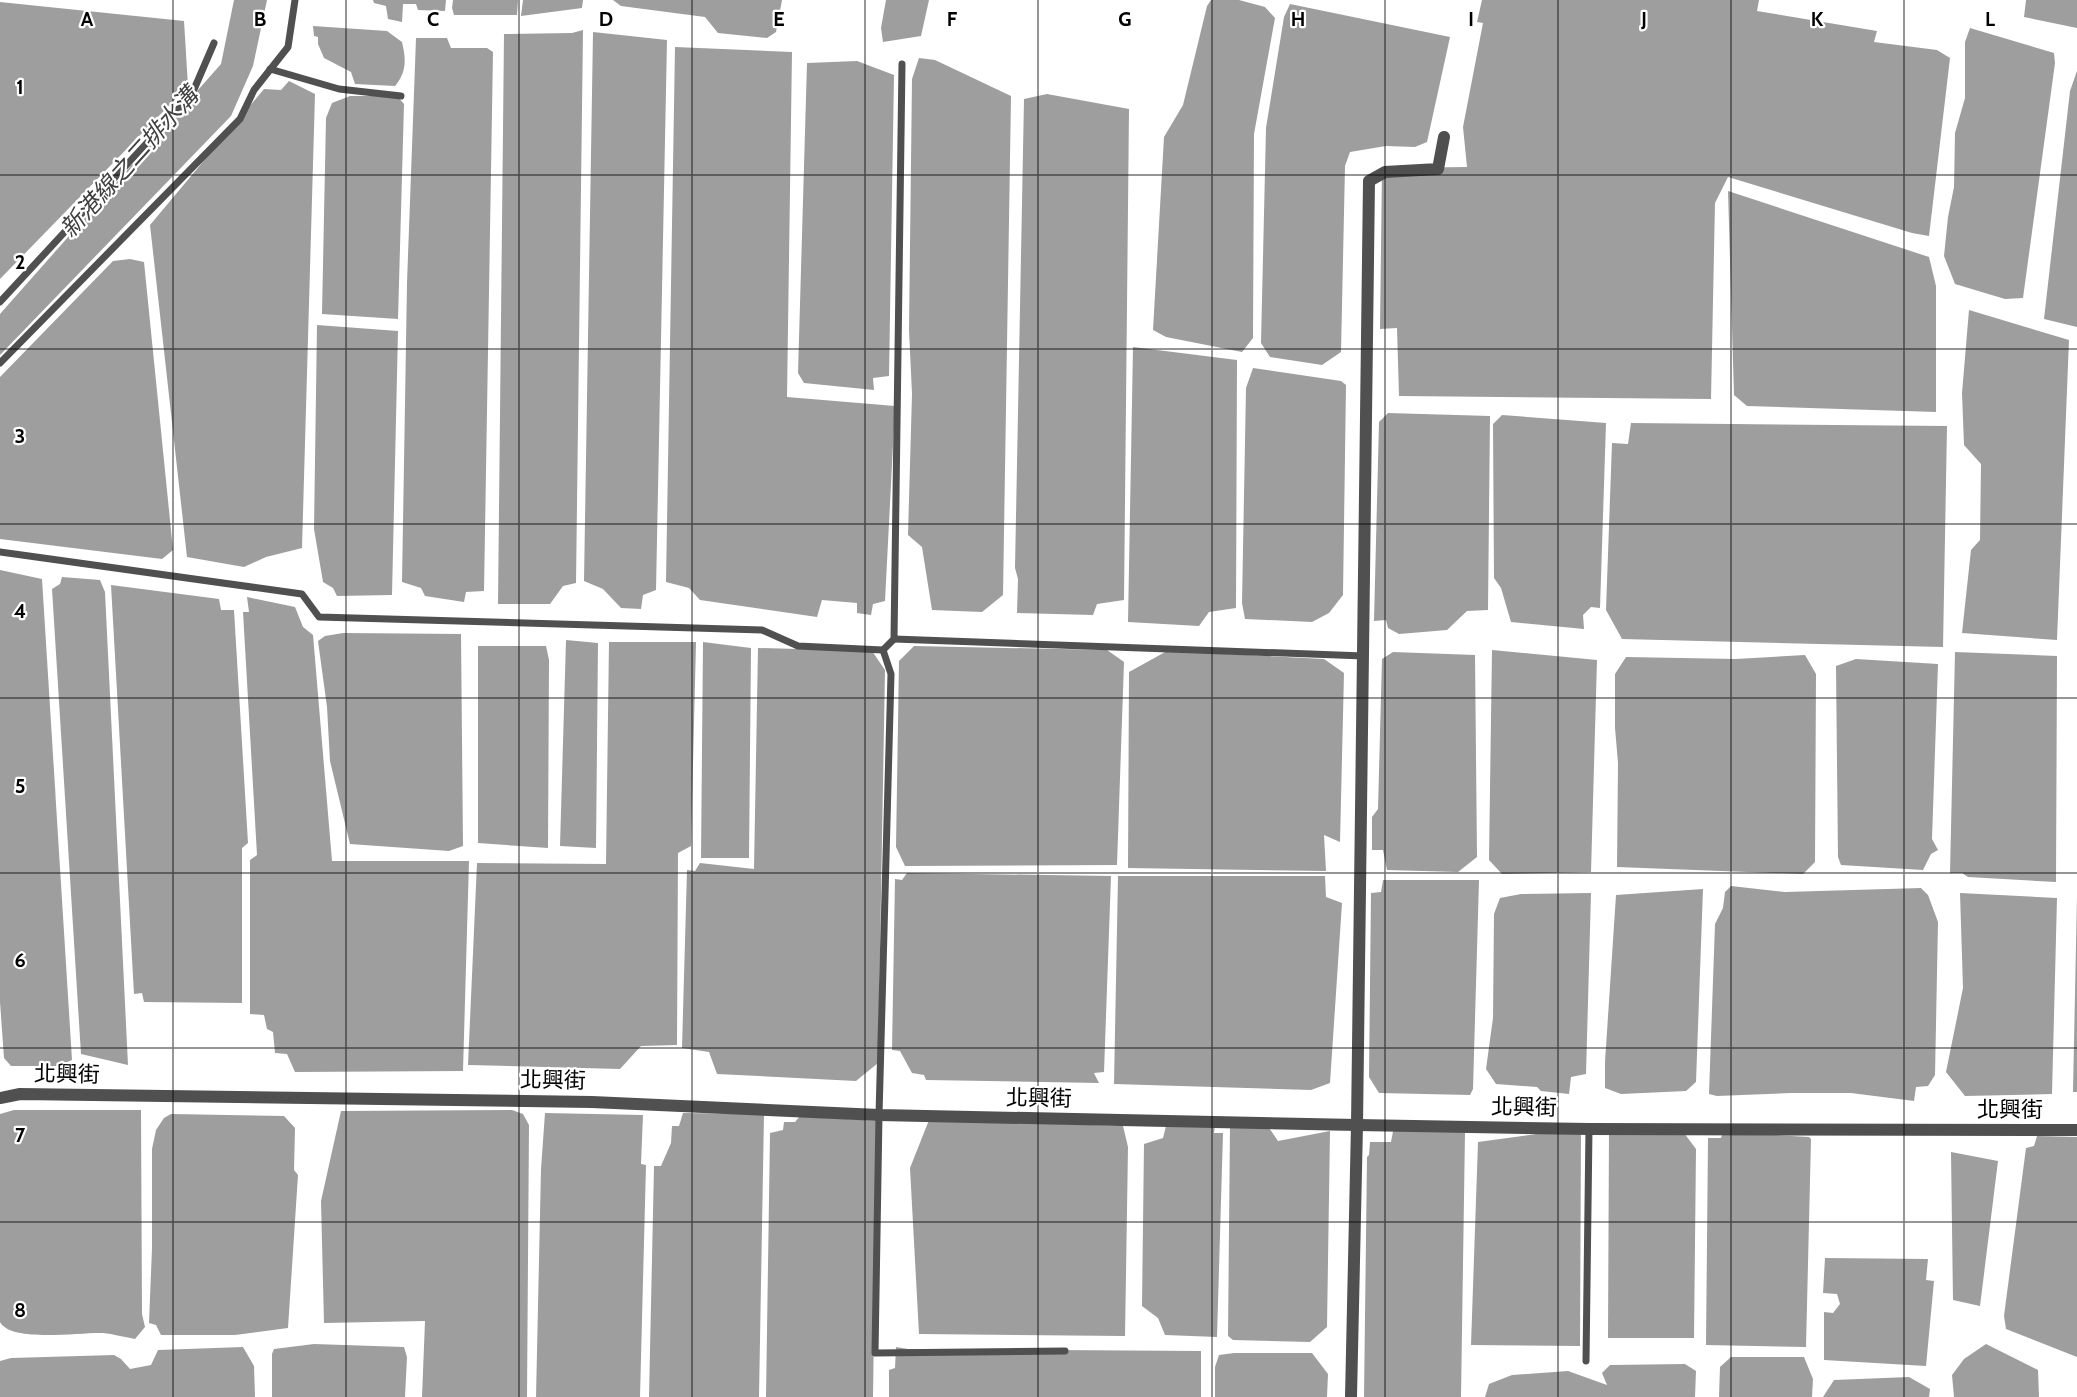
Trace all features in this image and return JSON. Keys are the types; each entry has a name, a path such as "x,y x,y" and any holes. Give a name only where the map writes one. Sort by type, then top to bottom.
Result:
{"street":[{"path":"1351,1397 1364,656 1369,181 1385,172 1438,169 1444,137"},
{"name":"北興街","path":"0,1098 20,1094 592,1102 879,1115 1589,1129 2077,1131"}],"lane":[{"path":"0,363 240,119 254,90 288,47 295,0"},
{"path":"0,302 192,94 214,43"},
{"path":"0,552 302,594 319,617 762,630 798,646 883,650 894,639 902,64"},
{"path":"270,69 339,89 401,96"},
{"path":"894,639 1364,656"},
{"path":"883,650 891,674 875,1353 1065,1351"},
{"path":"1586,1361 1589,1129"}],"shaded area":[{"path":"234,0 267,0 253,66 231,116 0,355 0,314 221,64"},
{"path":"373,0 446,0 445,11 418,10 416,4 403,4 402,22 388,19 386,6 374,3"},
{"path":"453,0 518,0 517,15 454,15"},
{"path":"523,0 583,0 582,8 521,16"},
{"path":"613,0 782,0 776,32 767,38 718,33 705,17 621,6"},
{"path":"886,0 929,0 921,36 883,42 881,28"},
{"path":"1211,0 1239,0 1265,7 1275,18 1254,134 1253,338 1242,352 1166,337 1153,330 1164,137 1183,105 1207,6"},
{"path":"1482,0 1759,0 1757,11 1877,31 1874,42 1937,50 1950,58 1929,236 1912,233 1728,177 1715,203 1711,399 1399,396 1397,328 1380,329 1382,168 1467,167 1463,127 1483,23 1477,22"},
{"path":"2026,0 2077,0 2077,28 2024,17"},
{"path":"0,2 184,21 188,86 0,279"},
{"path":"1290,4 1450,37 1427,142 1415,147 1386,146 1350,152 1345,166 1341,352 1322,365 1270,357 1261,343 1266,128 1284,17"},
{"path":"313,26 387,31 402,42 404,65 399,81 395,86 355,84 351,72 324,58 318,44 318,37 314,36"},
{"path":"1970,28 2054,53 2055,63 2023,298 2005,299 1955,284 1944,256 1954,187 1955,133 1965,98 1965,42"},
{"path":"583,30 576,583 563,586 550,604 498,604 504,34 572,33"},
{"path":"593,32 667,40 656,590 643,595 641,609 621,608 603,589 584,581"},
{"path":"416,38 447,38 451,48 487,48 493,52 484,591 466,592 464,602 425,596 421,588 402,582 407,283"},
{"path":"675,47 792,52 787,397 895,406 885,601 873,604 871,615 857,613 857,603 822,600 817,617 700,600 689,588 666,582"},
{"path":"919,58 935,60 1011,96 1003,595 982,612 932,610 922,547 908,535 912,394 909,330 912,79"},
{"path":"857,61 894,75 889,376 873,378 874,390 804,383 798,373 807,63"},
{"path":"2077,71 2077,327 2044,319 2070,91"},
{"path":"289,81 315,94 302,548 266,557 244,567 187,557 150,225 264,89 281,90"},
{"path":"1047,94 1129,109 1124,600 1097,604 1093,615 1017,613 1018,579 1015,568 1024,99"},
{"path":"350,96 397,96 404,104 398,319 322,314 326,118 332,103"},
{"path":"1728,191 1929,257 1936,286 1936,412 1747,406 1734,395"},
{"path":"130,259 144,262 173,550 162,559 0,539 0,377 113,261"},
{"path":"1969,310 2069,340 2057,640 1962,633 1971,550 1980,540 1981,464 1964,445 1962,393"},
{"path":"317,325 398,331 392,595 337,596 333,588 323,582 314,529"},
{"path":"1133,347 1237,360 1236,608 1209,612 1199,626 1128,622"},
{"path":"1253,368 1341,381 1346,385 1343,595 1329,613 1312,622 1245,619 1242,603 1246,388"},
{"path":"1388,413 1490,416 1488,610 1467,611 1447,630 1399,634 1388,628 1386,620 1374,621 1379,422"},
{"path":"1502,415 1606,423 1600,608 1591,607 1583,615 1584,629 1511,622 1501,588 1494,578 1493,424"},
{"path":"1631,423 1947,426 1943,647 1622,639 1606,610 1612,443 1628,444"},
{"path":"0,570 42,579 72,1060 58,1066 11,1066 4,1058 0,1002"},
{"path":"62,577 100,580 105,592 128,1065 81,1054 52,589 60,584"},
{"path":"111,585 219,599 221,610 234,610 248,843 242,848 242,1003 144,1002 142,993 134,994"},
{"path":"247,597 295,607 303,627 313,635 332,861 469,861 463,1071 295,1072 287,1054 275,1053 273,1032 267,1029 264,1015 250,1014 250,860 257,855 243,612 249,612"},
{"path":"343,633 461,634 463,846 449,851 350,844 330,761 327,707 318,641 325,636"},
{"path":"566,640 598,643 596,848 560,846"},
{"path":"609,642 696,642 691,846 678,853 677,1045 641,1046 620,1069 468,1065 477,863 606,864"},
{"path":"703,642 751,648 749,858 701,858"},
{"path":"478,646 546,646 549,660 548,848 478,843"},
{"path":"914,646 1107,650 1124,662 1117,865 905,866 896,847 899,661"},
{"path":"758,648 872,651 885,670 878,1063 856,1081 717,1074 709,1052 682,1048 687,870 695,871 700,863 754,869"},
{"path":"1492,650 1597,660 1591,872 1502,874 1489,860"},
{"path":"1167,651 1324,659 1344,673 1340,842 1324,835 1326,871 1128,868 1129,672"},
{"path":"1393,652 1475,655 1477,857 1458,872 1387,870 1383,850 1372,850 1372,817 1378,809 1382,659"},
{"path":"1955,652 2057,656 2056,882 1968,877 1962,873 1950,873"},
{"path":"1805,655 1816,674 1815,862 1803,874 1617,867 1618,763 1615,728 1615,674 1626,657 1736,659"},
{"path":"1856,659 1938,664 1932,839 1938,850 1931,854 1923,870 1841,865 1838,857 1836,666"},
{"path":"907,873 1111,876 1104,1072 1094,1073 1099,1083 926,1080 924,1075 912,1073 900,1051 892,1050 895,879 902,880"},
{"path":"1118,876 1325,876 1326,897 1342,903 1330,1083 1311,1090 1114,1084"},
{"path":"1383,880 1479,880 1473,1089 1470,1095 1379,1093 1369,1077 1371,893 1381,892"},
{"path":"1731,886 1785,892 1921,888 1928,895 1938,922 1935,1075 1928,1086 1916,1087 1914,1101 1851,1093 1717,1096 1709,1094 1715,924 1723,908 1725,892"},
{"path":"1703,889 1696,1082 1686,1091 1621,1094 1605,1088 1616,895"},
{"path":"1591,893 1586,1074 1571,1077 1569,1094 1541,1091 1537,1087 1496,1084 1486,1069 1493,1018 1494,914 1500,898 1521,894"},
{"path":"1960,893 2057,898 2052,1094 1965,1096 1946,1072 1963,988"},
{"path":"2077,896 2077,1092 2073,1092"},
{"path":"14,1110 141,1110 142,1314 145,1327 135,1339 103,1333 31,1334 7,1328 0,1322 0,1114"},
{"path":"512,1110 523,1114 529,1125 527,1397 422,1397 425,1321 324,1323 321,1201 341,1111"},
{"path":"545,1113 643,1115 641,1164 646,1165 640,1397 536,1397 541,1169"},
{"path":"683,1113 764,1114 759,1397 649,1397 654,1166 661,1166 671,1143 672,1126 679,1126"},
{"path":"171,1114 284,1116 295,1128 294,1170 298,1175 288,1328 235,1335 161,1335 156,1325 149,1323 152,1149 156,1130 164,1118"},
{"path":"800,1116 877,1121 873,1397 766,1397 770,1133 783,1130 784,1122 795,1122"},
{"path":"929,1120 1123,1126 1128,1147 1125,1336 919,1334 910,1168"},
{"path":"1167,1122 1215,1125 1214,1133 1223,1133 1217,1337 1165,1335 1158,1318 1142,1306 1144,1144 1163,1138"},
{"path":"1230,1125 1267,1125 1278,1141 1330,1131 1327,1327 1310,1342 1233,1340 1228,1336"},
{"path":"1394,1126 1465,1132 1461,1397 1364,1397 1367,1157 1370,1142 1391,1142"},
{"path":"1581,1128 1580,1346 1471,1345 1478,1142"},
{"path":"1609,1130 1684,1133 1696,1149 1694,1338 1608,1338"},
{"path":"1723,1132 1809,1137 1811,1139 1806,1347 1706,1345 1708,1138 1721,1138"},
{"path":"2037,1136 2077,1137 2077,1357 2006,1329 2004,1316 2026,1148 2034,1146"},
{"path":"1951,1152 1998,1161 1980,1306 1953,1300"},
{"path":"1825,1258 1928,1259 1926,1280 1934,1281 1926,1366 1824,1360 1824,1312 1833,1313 1840,1304 1837,1294 1823,1293"},
{"path":"314,1344 404,1347 407,1357 405,1397 272,1397 274,1349"},
{"path":"1986,1344 2038,1370 2039,1397 1954,1397 1952,1375 1964,1359"},
{"path":"243,1347 254,1366 255,1397 0,1397 0,1361 11,1358 114,1355 130,1369 151,1365 158,1350"},
{"path":"896,1347 908,1349 1201,1351 1201,1397 889,1397 889,1370 895,1368"},
{"path":"1312,1353 1328,1374 1327,1397 1215,1397 1215,1367 1219,1355"},
{"path":"1731,1357 1804,1357 1813,1379 1812,1397 1719,1397 1720,1367"},
{"path":"1685,1364 1696,1371 1695,1397 1485,1397 1489,1384 1512,1375 1568,1371 1607,1385 1602,1373 1610,1365"},
{"path":"1909,1377 1930,1389 1929,1397 1823,1397 1834,1380"}],"water label":[{"name":"新港線之二排水溝","path":"129,162"}]}
